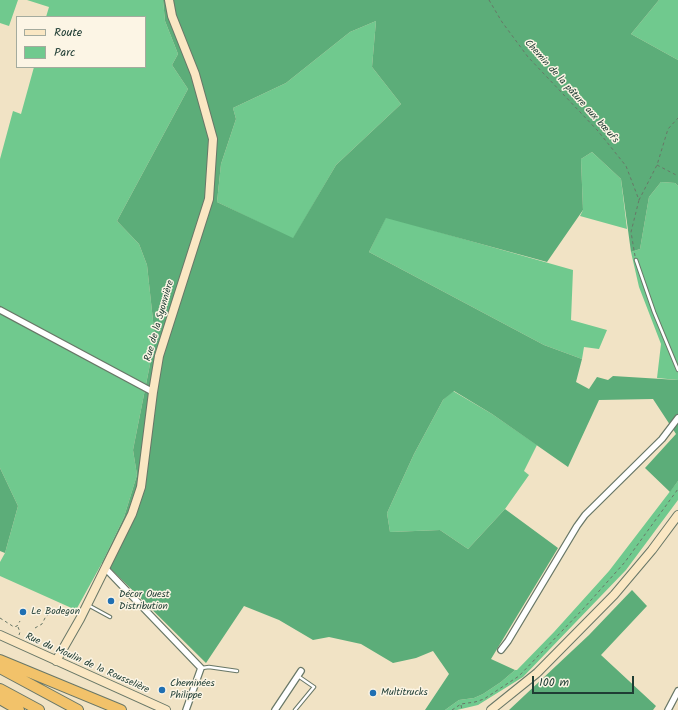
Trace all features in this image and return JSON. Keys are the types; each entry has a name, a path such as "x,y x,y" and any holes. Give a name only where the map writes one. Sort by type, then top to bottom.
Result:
{"highway":[{"path":"0,660 121,710"},
{"path":"0,668 78,710"},
{"path":"0,689 39,710"},
{"path":"0,699 19,710"}],"street":[{"name":"Rue de la Syonnière","path":"56,661 88,605 106,569 132,514 141,487 152,392 161,349 208,199 213,139 195,74 172,16 169,0"},
{"path":"0,310 152,392"},
{"path":"501,650 585,515 658,444 678,418"},
{"path":"491,710 537,672 614,595 652,550 678,515"},
{"path":"106,569 201,668 186,710"},
{"name":"Rue du Moulin de la Rousselière","path":"0,635 166,710"},
{"path":"275,710 300,673"},
{"path":"668,710 678,692"}],"lane":[{"path":"636,260 654,312 678,370"},
{"path":"88,605 110,616"},
{"path":"201,668 237,671"},
{"path":"295,710 314,686 300,673"}],"path":[{"name":"Chemin de la pâture aux bœufs","path":"489,0 502,22 528,57 598,131 626,166 639,200"},
{"path":"636,260 631,232 639,200 657,165 668,129 678,118"},
{"path":"657,165 678,176"},
{"path":"452,710 461,704 484,699 519,676 584,608 625,562 678,489"},
{"path":"35,628 42,624 46,616 50,614"},
{"path":"0,618 14,627 18,626"},
{"path":"16,643 20,632 18,626 20,621"},
{"path":"461,704 462,710"}],"green space":[{"path":"0,0 18,0 9,26 0,23"},
{"path":"27,0 163,0 165,21 178,54 172,65 188,89 117,221 139,244 147,265 155,339 133,450 137,475 124,517 102,563 76,610 0,576 0,562 5,553 18,506 0,468 0,159 13,111 21,114 34,68 146,68 146,16 46,16 49,7"},
{"path":"163,0 659,0 631,34 678,60 678,186 675,183 661,182 649,197 640,249 631,252 621,179 592,152 581,159 583,210 547,262 386,218 369,252 544,345 582,359 576,382 589,389 597,377 608,380 613,376 678,380 678,481 670,492 645,468 676,434 653,399 599,400 568,467 492,414 454,391 443,400 414,454 387,513 390,532 440,530 468,549 505,509 558,548 491,659 515,670 483,694 474,698 459,700 445,710 425,710 449,674 433,651 416,658 393,663 361,644 329,637 313,640 279,620 244,606 206,663 109,567 102,563 124,517 137,475 133,450 155,339 147,265 139,244 117,221 188,89 172,65 178,54 165,21","holes":["376,21 372,67 401,104 336,165 293,238 217,202 221,164 236,119 233,108 286,83 350,32"]},
{"path":"659,0 678,0 678,60 631,34"},
{"path":"376,21 372,67 401,104 336,165 293,239 217,202 221,164 236,119 233,108 286,83 350,32"},
{"path":"592,152 621,179 627,229 580,216 583,210 581,159"},
{"path":"661,182 675,183 678,186 678,380 657,378 661,344 639,287 631,252 640,249 649,197"},
{"path":"386,217 573,270 571,320 607,330 599,349 584,347 582,359 544,345 369,252"},
{"path":"453,391 492,414 537,445 524,471 529,475 505,509 468,549 440,530 390,532 387,513 414,454 443,400"},
{"path":"0,468 18,506 5,553 0,551"},
{"path":"678,481 678,500 626,570 523,677 478,705 457,710 445,710 459,700 474,698 483,694 517,670 554,632 609,571"},
{"path":"632,590 647,606 601,655 656,706 653,710 509,710 589,635"}],"place":[{"name":"Décor Ouest Distribution","path":"111,601"},
{"name":"Le Bodegon","path":"23,612"},
{"name":"Cheminées Philippe","path":"162,690"},
{"name":"Multitrucks","path":"373,693"}]}
